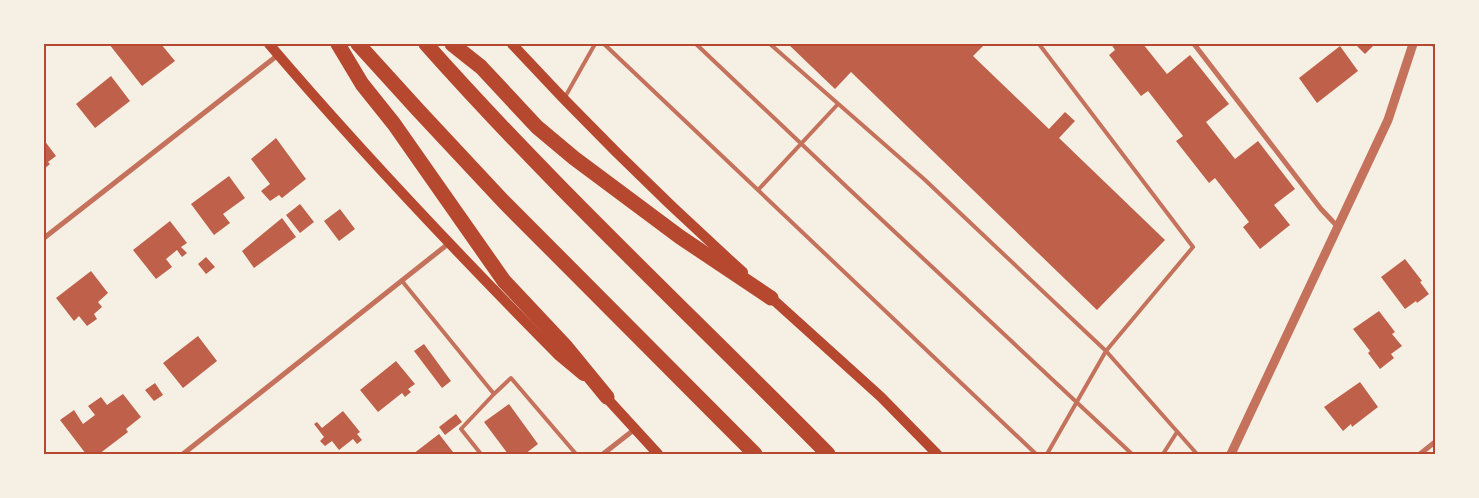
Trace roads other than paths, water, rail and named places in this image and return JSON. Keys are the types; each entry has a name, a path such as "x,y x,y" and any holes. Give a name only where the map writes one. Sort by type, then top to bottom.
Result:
{"highway":[{"path":"338,44 362,84 394,124 504,281 566,347 607,397"},
{"path":"358,44 503,201 756,454"},
{"path":"426,44 480,104 572,199 828,454"},
{"path":"452,44 480,67 537,127 574,158 680,237 772,298"}],"main road":[{"path":"269,44 448,244 559,356 607,397 658,454"},
{"path":"512,44 663,198 881,397 937,454"}],"street":[{"path":"1194,44 1321,209 1338,227"},
{"path":"1231,454 1388,120 1413,44"},
{"path":"44,238 279,55"},
{"path":"184,454 448,244"},
{"path":"603,454 635,428"},
{"path":"1420,454 1435,442"}],"lane":[{"path":"564,99 595,44"},
{"path":"604,44 1036,454"},
{"path":"696,44 1132,454"},
{"path":"770,44 924,179 1106,351 1197,454"},
{"path":"1039,44 1193,247 1106,351 1047,454"},
{"path":"758,190 838,104"},
{"path":"402,280 494,394"},
{"path":"481,454 461,429 511,378 576,454"},
{"path":"1163,454 1177,432"}]}
